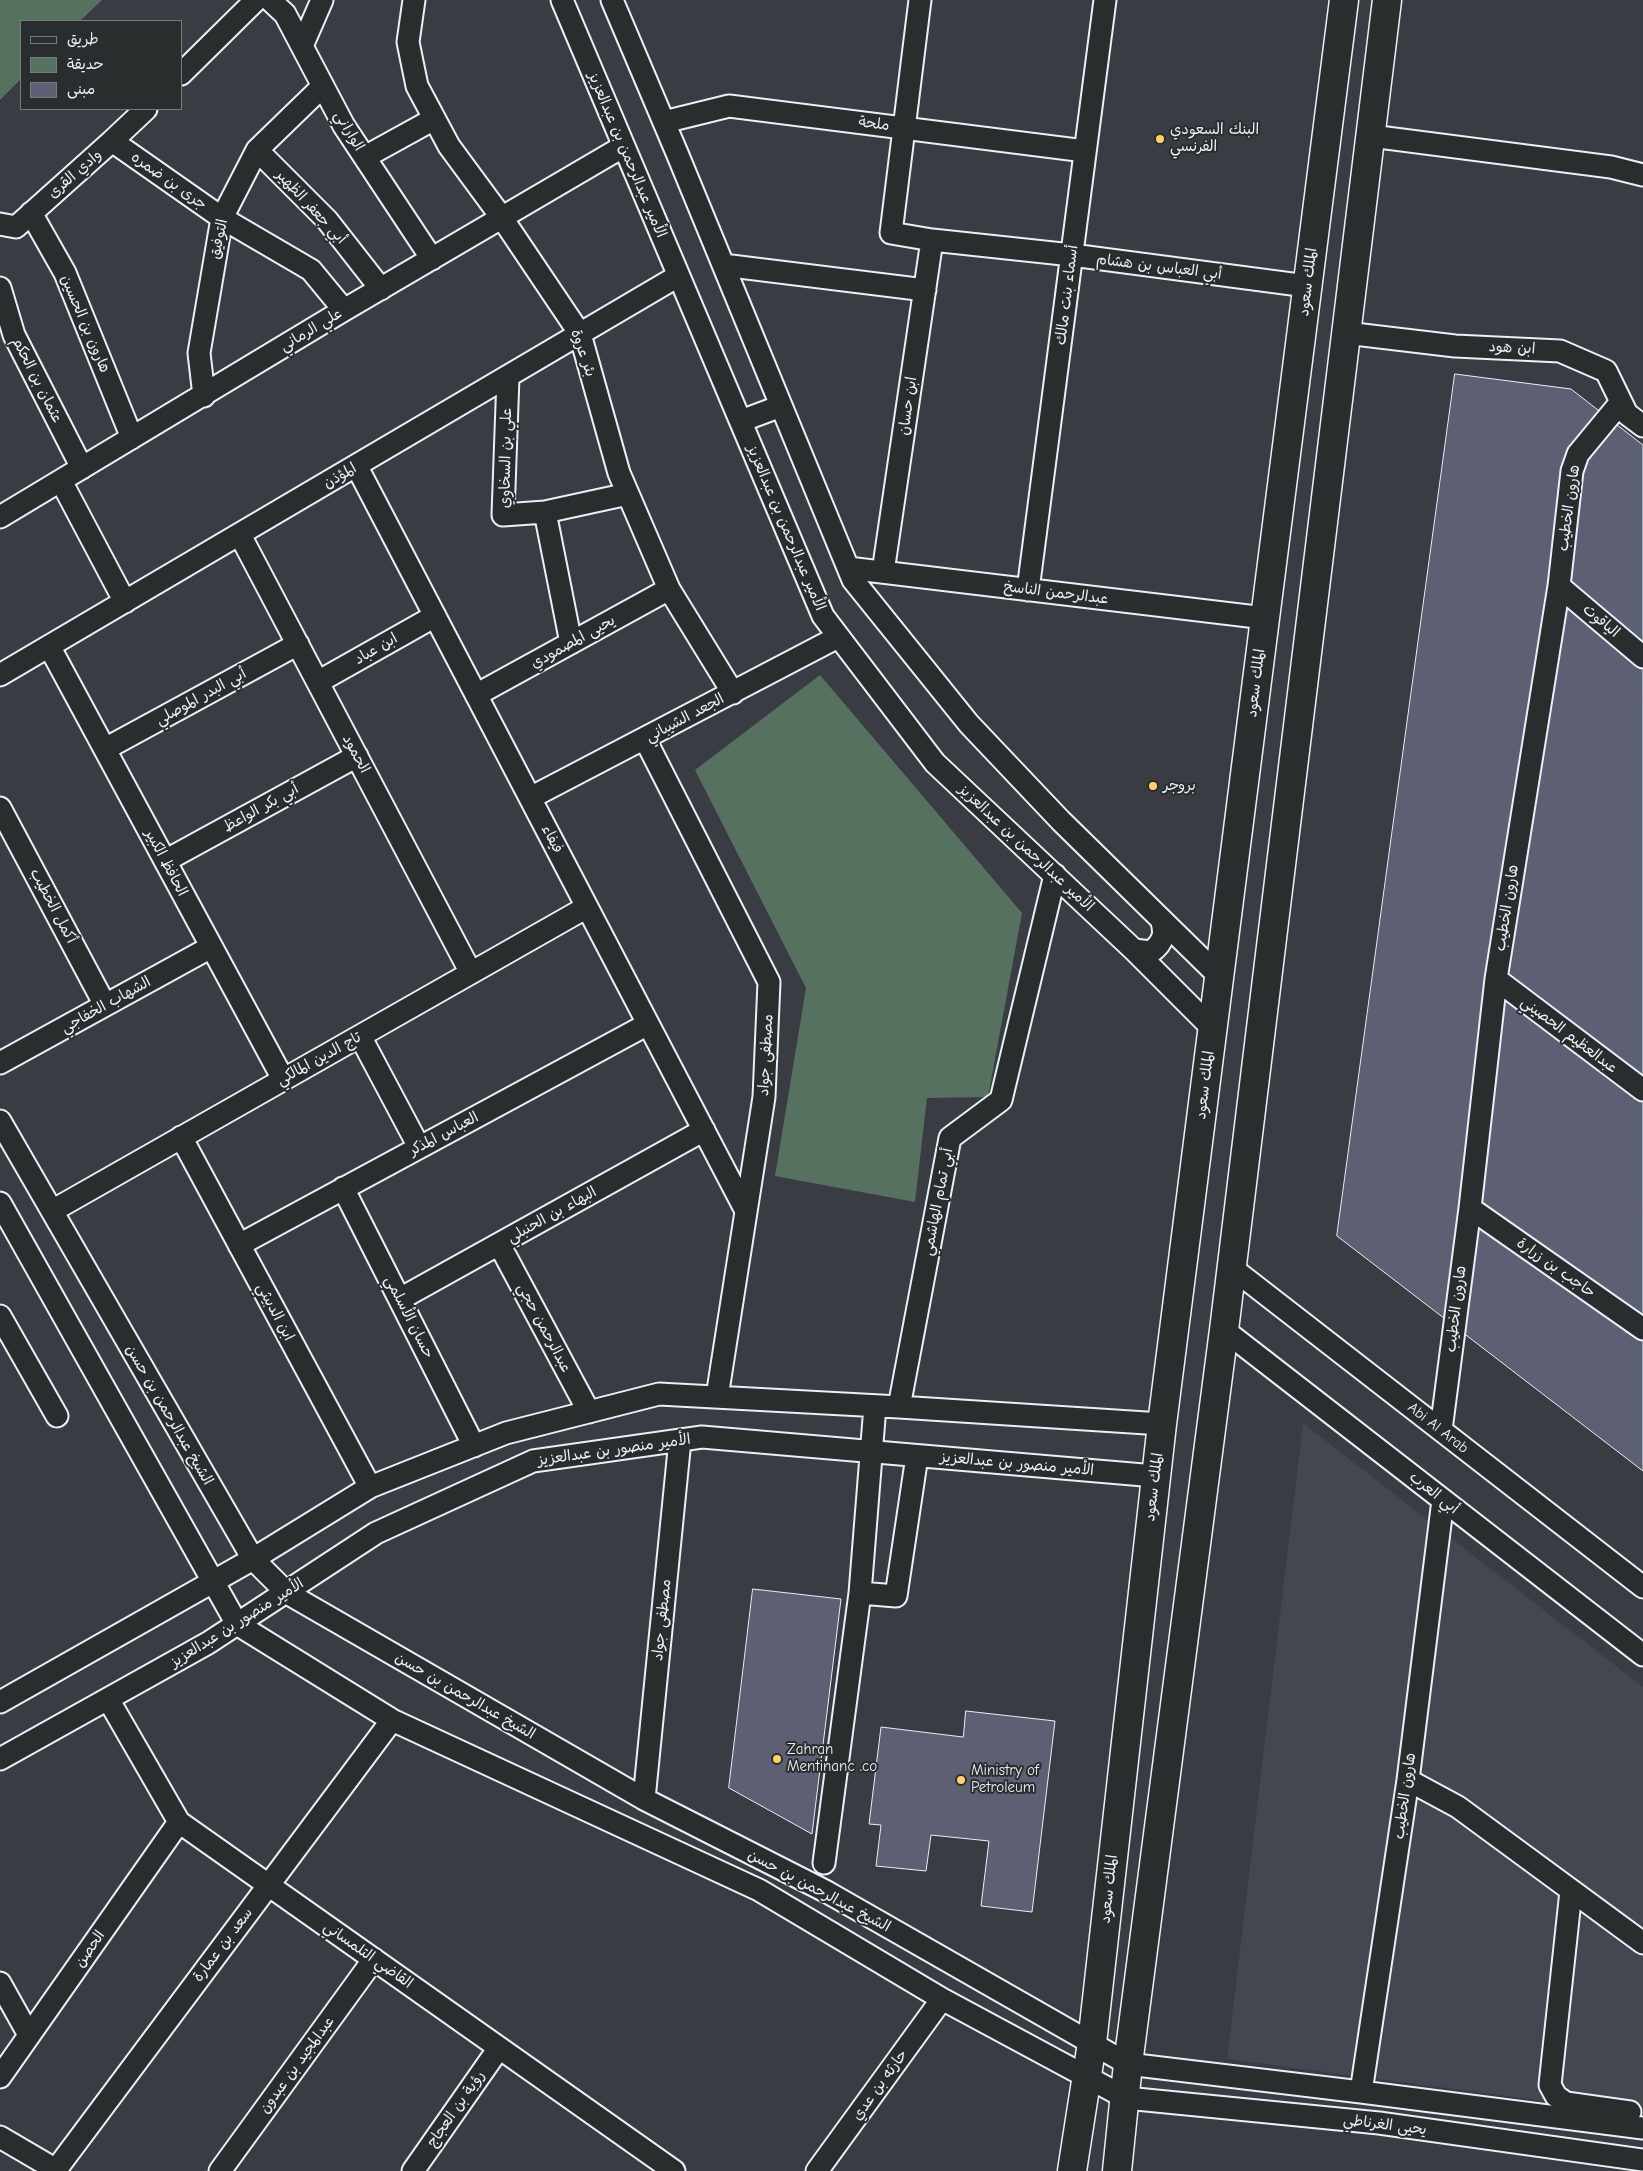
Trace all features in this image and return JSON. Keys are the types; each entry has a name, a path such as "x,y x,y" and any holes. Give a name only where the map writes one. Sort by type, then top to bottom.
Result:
{"main road":[{"name":"الملك سعود","path":"1072,2171 1092,2043 1155,1476 1344,0"},
{"path":"1116,2171 1126,2098 1128,2064 1232,1268 1387,0"}],"street":[{"path":"182,73 256,0"},
{"name":"الواراني","path":"270,0 285,14 344,126 432,259"},
{"path":"302,46 322,0"},
{"name":"بئر عروة","path":"414,0 408,42 417,86 449,146 502,218 580,334 619,473 669,589 733,692"},
{"name":"الأمير عبدالرحمن بن عبدالعزيز","path":"562,0 823,616 935,763 1134,950 1212,1028"},
{"path":"612,0 853,580 970,724 1061,821 1219,976"},
{"path":"904,128 920,0"},
{"name":"أسماء بنت مالك","path":"1028,590 1105,0"},
{"name":"التوفيق","path":"204,396 198,353 222,218 257,150 323,86"},
{"name":"ملحة","path":"664,122 729,106 1085,151"},
{"name":"وادي القرى","path":"0,224 16,227 112,142 145,110"},
{"path":"365,158 434,119"},
{"name":"أبي العباس بن هشام","path":"904,128 891,233 932,240 1072,255 1307,286"},
{"path":"1371,136 1611,167 1643,175"},
{"name":"جرى بن ضمره","path":"112,142 222,218 311,270 344,310"},
{"name":"علي الرماني","path":"0,517 204,396 344,310 624,146"},
{"name":"أبي جعفر الظهير","path":"257,150 327,220 381,289"},
{"name":"هارون بن الحسين","path":"31,213 65,273 132,438"},
{"name":"ابن حسان","path":"883,572 932,240"},
{"path":"723,265 925,290"},
{"name":"المؤذن","path":"0,675 357,467 678,276"},
{"name":"عثمان بن الحكم","path":"0,288 14,334 82,468"},
{"name":"ابن هود","path":"1346,333 1455,346 1560,351 1606,371 1627,414 1643,426"},
{"name":"علي بن السخاوي","path":"508,377 503,515 545,512"},
{"name":"هارون الخطيب","path":"1441,1430 1470,1208 1496,979 1559,586 1572,471 1578,454 1621,402"},
{"path":"741,421 781,406"},
{"name":"فيفاء","path":"357,467 746,1211"},
{"path":"61,481 125,602"},
{"path":"571,643 545,512 628,494"},
{"name":"الحمود","path":"240,535 471,973"},
{"name":"عبدالرحمن الناسخ","path":"848,568 1265,618"},
{"name":"الياقوت","path":"1559,586 1643,656"},
{"name":"يحيى المصمودي","path":"476,695 669,589"},
{"name":"ابن عباد","path":"318,682 435,616"},
{"name":"الجعد الشيباني","path":"530,798 838,636"},
{"name":"أبي البدر الموصلي","path":"105,749 298,644"},
{"name":"الحافظ الكبير","path":"49,646 283,1079"},
{"name":"مصطفى جواد","path":"645,739 769,982 764,1096 717,1397"},
{"name":"أبي بكر الواعظ","path":"165,861 357,756"},
{"name":"أكمل الخطيب","path":"0,808 105,1005"},
{"name":"أبي تمام الهاشمي","path":"899,1407 950,1138 1001,1100 1055,875"},
{"name":"تاج الدين المالكي","path":"52,1211 588,907"},
{"path":"1134,950 1151,952 1158,947 1165,929 1160,919"},
{"name":"الشهاب الخفاجي","path":"0,1063 211,947"},
{"name":"عبدالعظيم الحصيني","path":"1496,979 1643,1090"},
{"name":"العباس المذكر","path":"239,1245 648,1024"},
{"path":"360,1036 419,1147"},
{"name":"الشيخ عبدالرحمن بن حسن","path":"0,1121 253,1559 287,1593 644,1799 827,1892 1128,2064"},
{"name":"البهاء بن الحنبلي","path":"400,1299 704,1130"},
{"name":"ابن الدبيثي","path":"181,1137 370,1487"},
{"name":"حسان الأسلمي","path":"343,1188 474,1446"},
{"path":"0,1203 214,1580 237,1624"},
{"name":"حاجب بن زرارة","path":"1470,1208 1643,1328"},
{"name":"عبدالرحمن حجي","path":"500,1244 589,1412"},
{"name":"Abi Al Arab","path":"1232,1268 1643,1587"},
{"path":"0,1316 57,1416"},
{"name":"أبي العرب","path":"1224,1330 1643,1656"},
{"path":"0,1702 253,1559 370,1487 506,1432 659,1394 1162,1424"},
{"path":"824,1863 860,1593 875,1406"},
{"name":"الأمير منصور بن عبدالعزيز","path":"0,1759 208,1643 376,1533 533,1461 702,1437 1155,1476"},
{"name":"مصطفى جواد","path":"644,1799 680,1440"},
{"path":"860,1593 896,1596 917,1456"},
{"name":"هارون الخطيب","path":"1361,2092 1408,1780 1443,1500"},
{"name":"الشيخ عبدالرحمن بن حسن","path":"237,1624 392,1720 759,1890 942,1998 1126,2098"},
{"name":"القاضي التلمساني","path":"108,1698 179,1822 674,2171"},
{"name":"سعد بن عمارة","path":"57,2171 392,1720"},
{"path":"1408,1780 1458,1807 1643,1943"},
{"name":"الحصن","path":"0,2077 179,1822"},
{"path":"1571,1891 1550,2085 1556,2096 1566,2103 1643,2114"},
{"name":"عبدالمجيد بن عبدون","path":"220,2171 374,1959"},
{"path":"0,1983 29,2035"},
{"name":"حارثه بن عدي","path":"828,2167 942,1998"},
{"name":"رؤية بن العجاج","path":"413,2171 499,2048"},
{"name":"يحيى الغرناطي","path":"1128,2064 1643,2128"},
{"name":"يحيى الغرناطي","path":"1126,2098 1379,2123 1643,2160"},
{"path":"0,2137 57,2171"}],"shaded area":[{"path":"1303,1423 1643,1687 1643,2114 1227,2059"}],"green space":[{"path":"0,0 102,0 81,20 20,20 20,80 0,100"},
{"path":"820,675 1022,913 988,1097 927,1098 915,1202 775,1176 806,988 695,770"}],"building":[{"path":"1455,374 1571,389 1643,445 1643,1471 1337,1236"},
{"path":"753,1589 841,1599 812,1834 729,1788"},
{"name":"Ministry of Petroleum","path":"966,1711 1055,1721 1032,1912 981,1906 989,1841 931,1835 926,1871 876,1866 881,1825 869,1824 881,1727 963,1737"}],"place":[{"name":"البنك السعودي الفرنسي","path":"1160,139"},
{"name":"بروجر","path":"1153,786"},
{"name":"Zahran Mentinanc .co","path":"777,1759"},
{"name":"Ministry of Petroleum","path":"961,1780"}]}
